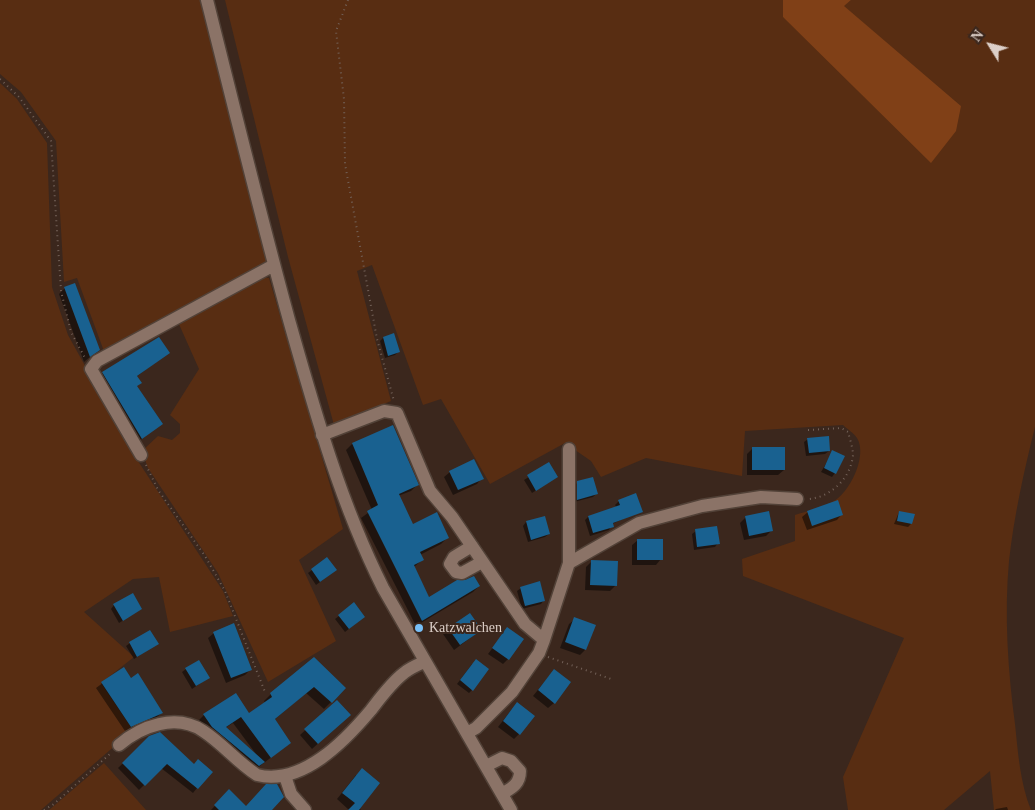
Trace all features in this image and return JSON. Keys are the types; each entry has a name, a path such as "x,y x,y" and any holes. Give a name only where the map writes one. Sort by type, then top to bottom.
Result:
{"street":[{"path":"207,0 274,265 322,435 342,495 366,553 424,662 511,810"},
{"path":"140,455 90,369 97,361 274,265"},
{"path":"322,435 384,411 392,411 397,414 402,421 430,491 452,517 525,624 544,640"},
{"path":"467,733 476,728 512,692 539,653 544,640 569,563 569,449"},
{"path":"569,563 639,523 702,506 761,497 797,500"},
{"path":"472,546 454,557 450,564 456,572 462,574 482,562"},
{"path":"119,745 129,736 160,723 186,724 205,732 257,775 266,777 285,776 330,751 361,721 396,680 424,662"},
{"path":"486,766 495,760 506,759 516,765 520,771 520,778 516,784 502,794"},
{"path":"285,776 291,794 305,810"}],"path":[{"path":"348,0 336,31 344,99 345,164 377,339 393,394 392,411"},
{"path":"0,79 20,97 51,141 61,291 71,332 90,369"},
{"path":"797,500 817,498 836,489 847,473 853,455 848,432 841,428 808,430"},
{"path":"140,455 158,490 205,556 225,591 265,692"},
{"path":"539,653 614,680"},
{"path":"44,810 54,804 119,745"}],"shaded area":[{"path":"0,0 201,0 267,261 175,317 105,354 77,278 64,282 56,141 21,92 0,74"},
{"path":"225,0 783,0 783,17 961,106 843,6 851,0 1035,0 1035,427 1014,527 1009,561 1007,602 1009,663 1018,756 1024,789 1031,810 994,810 990,771 944,810 848,810 843,777 904,638 743,576 742,559 795,541 795,515 828,504 845,491 855,474 860,446 857,438 843,425 745,431 742,476 646,458 601,477 591,461 565,443 490,484 441,399 423,405 372,265 357,271 391,401 334,425 288,257"},
{"path":"783,0 851,0 844,6 961,106 956,131 931,163 783,17"},
{"path":"0,83 17,99 47,143 52,287 68,335 136,458 223,591 233,616 170,632 159,577 133,579 84,612 134,657 101,683 133,730 41,810 0,810"},
{"path":"259,276 269,278 343,529 299,560 336,641 268,682 218,573 148,468 142,451 158,436 172,440 180,433 180,424 170,415 199,369 178,322"},
{"path":"104,763 146,810 49,810"}],"building":[{"path":"75,283 100,350 90,357 64,287"},
{"path":"394,333 400,352 388,356 383,337"},
{"path":"159,337 170,353 137,376 142,383 137,386 163,424 142,439 102,372"},
{"path":"393,425 419,485 399,494 413,524 437,512 449,538 420,552 424,560 414,565 429,597 457,580 465,580 474,576 480,586 422,621 367,511 378,505 352,443"},
{"path":"829,436 830,451 809,453 807,438"},
{"path":"752,447 785,447 785,470 752,470"},
{"path":"832,450 845,456 836,474 824,468"},
{"path":"474,459 484,479 458,490 449,471"},
{"path":"549,462 558,477 536,491 527,475"},
{"path":"593,477 598,494 577,500 577,481"},
{"path":"636,493 643,512 613,523 614,527 593,533 588,516 620,505 618,500"},
{"path":"838,500 843,515 812,526 807,511"},
{"path":"769,511 773,531 749,536 745,516"},
{"path":"899,511 915,514 912,524 897,521"},
{"path":"545,516 550,534 531,540 526,521"},
{"path":"717,526 720,544 697,547 695,529"},
{"path":"637,539 663,539 663,560 637,560"},
{"path":"327,557 337,570 320,582 311,569"},
{"path":"591,560 618,561 617,586 590,585"},
{"path":"540,581 545,601 525,606 520,587"},
{"path":"133,593 142,609 123,621 113,604"},
{"path":"354,602 365,617 349,629 338,615"},
{"path":"470,613 482,630 460,645 448,628"},
{"path":"574,617 596,625 586,650 565,642"},
{"path":"234,623 252,670 231,678 213,632"},
{"path":"507,627 524,639 509,660 492,648"},
{"path":"150,630 159,644 137,657 129,642"},
{"path":"314,657 346,688 332,703 314,687 275,719 291,743 271,758 241,717 226,727 265,762 259,766 212,727 203,714 236,693 249,713 272,697 270,693"},
{"path":"476,659 489,669 473,691 460,680"},
{"path":"199,660 210,678 196,686 185,668"},
{"path":"124,667 131,678 138,673 163,713 131,727 101,682"},
{"path":"554,669 571,682 555,704 538,690"},
{"path":"337,700 351,715 318,744 304,729"},
{"path":"517,702 535,716 520,735 503,721"},
{"path":"160,732 194,764 198,759 213,772 198,789 167,764 145,786 122,763 149,736"},
{"path":"362,768 380,783 359,810 348,810 355,803 342,793"},
{"path":"266,784 277,784 284,797 272,810 219,810 214,805 229,789 246,806"}],"place":[{"name":"Katzwalchen","path":"419,628"}]}
